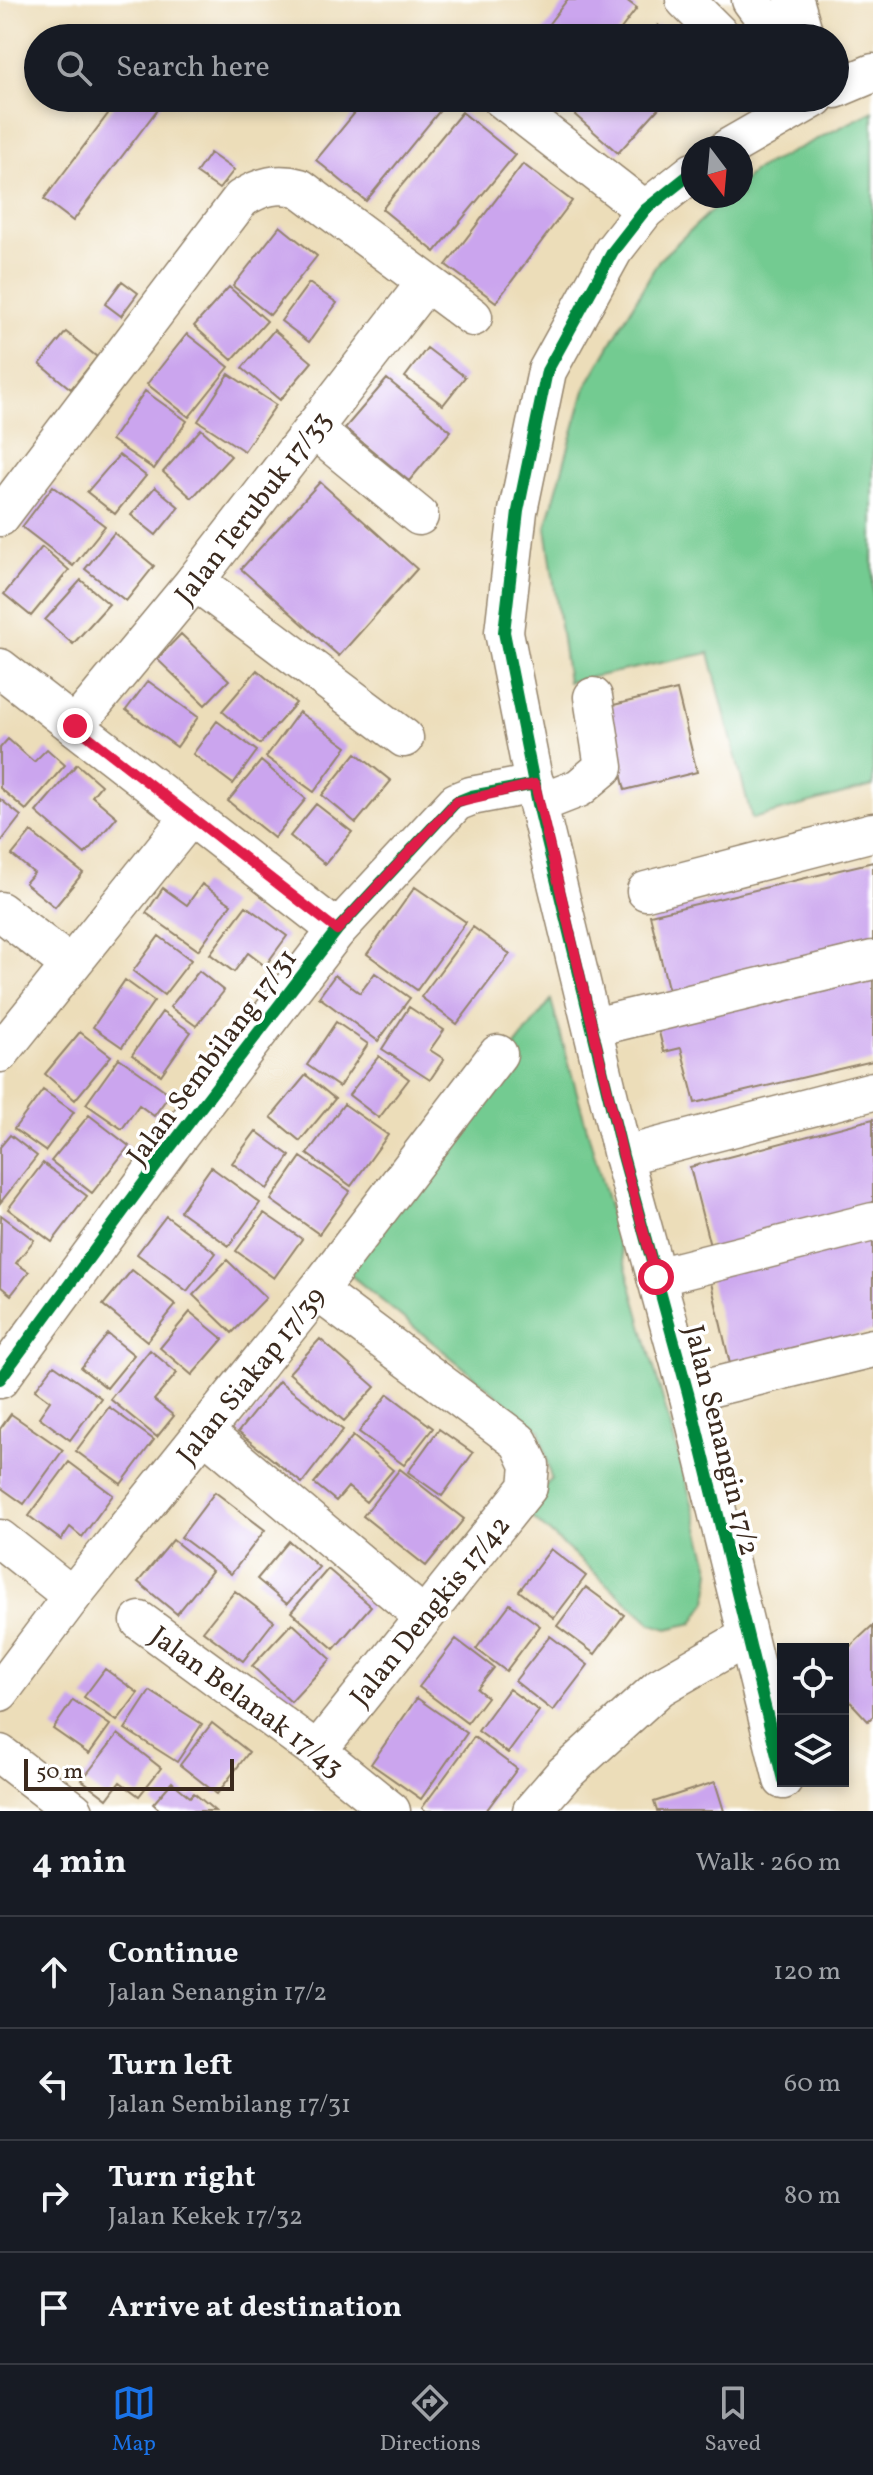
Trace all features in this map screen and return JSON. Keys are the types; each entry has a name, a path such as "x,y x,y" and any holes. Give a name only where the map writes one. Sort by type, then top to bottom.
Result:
{"street":[{"path":"685,0 709,24"},
{"path":"751,0 769,24"},
{"path":"794,0 801,24"},
{"path":"849,83 873,73"},
{"path":"519,112 645,210"},
{"path":"740,136 763,112"},
{"name":"Jalan Senangin 17/2","path":"681,182 645,210 613,251 547,371 518,511 504,632 537,794 623,1156 688,1393 777,1756"},
{"path":"0,517 241,199 257,189 284,184 300,188 473,317"},
{"name":"Jalan Terubuk 17/33","path":"75,726 195,581 425,284"},
{"path":"313,429 419,516"},
{"path":"195,581 404,738"},
{"path":"0,668 337,930"},
{"name":"Jalan Sembilang 17/31","path":"6,1358 337,930 456,802 579,788 604,767 593,697"},
{"path":"0,1053 190,817"},
{"path":"646,891 873,832"},
{"path":"0,911 70,965"},
{"path":"594,1027 873,960"},
{"name":"Jalan Siakap 17/39","path":"0,1692 72,1596 317,1291 498,1054"},
{"path":"623,1156 873,1091"},
{"path":"656,1277 873,1222"},
{"name":"Jalan Dengkis 17/42","path":"317,1291 519,1442 530,1465 528,1487 317,1751"},
{"path":"688,1393 873,1348"},
{"path":"204,1432 423,1616"},
{"path":"0,1539 72,1596"},
{"name":"Jalan Belanak 17/43","path":"140,1621 317,1751 391,1811"},
{"path":"532,1811 563,1775 660,1687 747,1637"},
{"path":"0,1754 74,1811"},
{"name":"Jalan Senangin 17/2","path":"785,1787 791,1811"}],"green space":[{"path":"873,111 873,786 752,819 709,653 568,682 546,527 586,387 659,260 714,208 753,208 755,170"},
{"path":"551,1000 711,1571 707,1601 693,1623 667,1629 652,1624 525,1511 551,1479 540,1430 342,1268"}],"building":[{"path":"567,0 626,0 637,8 625,24 549,24"},
{"path":"109,112 155,112 73,221 44,199"},
{"path":"355,112 439,112 366,201 316,160"},
{"path":"462,112 515,155 435,252 382,209"},
{"path":"578,112 655,112 618,153 575,115"},
{"path":"210,153 234,170 219,189 196,173"},
{"path":"523,164 572,201 496,302 446,265"},
{"path":"280,226 317,256 270,315 233,286"},
{"path":"122,281 138,293 121,316 105,304"},
{"path":"309,283 337,303 309,342 281,321"},
{"path":"229,287 267,321 232,360 194,326"},
{"path":"274,330 312,362 280,400 242,368"},
{"path":"66,332 97,357 71,389 40,364"},
{"path":"187,334 229,367 189,417 147,384"},
{"path":"427,348 465,377 443,405 405,377"},
{"path":"229,374 276,405 244,451 198,421"},
{"path":"387,379 451,431 409,481 345,428"},
{"path":"145,391 187,421 154,469 111,440"},
{"path":"201,429 231,456 192,498 163,472"},
{"path":"119,455 146,476 115,514 87,492"},
{"path":"320,482 417,569 339,656 241,569"},
{"path":"53,486 105,526 73,566 22,527"},
{"path":"155,487 179,507 156,535 131,515"},
{"path":"114,533 154,566 126,601 85,569"},
{"path":"42,547 69,570 31,616 4,594"},
{"path":"81,580 109,604 73,644 45,620"},
{"path":"181,634 229,680 205,705 157,659"},
{"path":"257,670 296,703 260,744 222,711"},
{"path":"148,681 198,717 177,747 126,710"},
{"path":"677,690 697,772 625,790 605,707"},
{"path":"299,712 347,747 314,792 266,757"},
{"path":"217,721 257,751 233,784 193,754"},
{"path":"8,739 34,762 47,749 65,765 26,810 0,788 0,748"},
{"path":"356,753 391,781 356,823 322,795"},
{"path":"261,761 306,799 274,838 228,801"},
{"path":"77,764 101,785 92,796 117,817 85,854 36,812"},
{"path":"0,799 21,816 0,843"},
{"path":"316,804 352,832 325,864 290,836"},
{"path":"31,832 83,873 55,907 25,883 34,873 12,855"},
{"path":"873,862 873,951 671,1000 650,915"},
{"path":"202,884 231,904 198,950 146,913 163,888 187,905"},
{"path":"415,887 466,922 417,990 367,954"},
{"path":"246,906 287,936 265,966 248,953 234,972 210,954"},
{"path":"473,927 510,954 457,1024 421,997"},
{"path":"159,936 191,960 164,995 133,971"},
{"path":"873,969 873,1061 695,1103 681,1048 664,1052 656,1020"},
{"path":"199,971 224,991 196,1026 170,1007"},
{"path":"375,973 410,998 378,1041 319,997 335,975 360,993"},
{"path":"125,980 154,1001 122,1047 93,1027"},
{"path":"409,1007 444,1030 430,1050 444,1059 430,1080 382,1049"},
{"path":"162,1012 191,1032 161,1075 132,1055"},
{"path":"336,1022 368,1044 339,1087 307,1065"},
{"path":"80,1032 111,1056 75,1100 45,1074"},
{"path":"379,1056 409,1079 379,1118 349,1095"},
{"path":"119,1058 170,1094 154,1116 139,1105 122,1129 86,1104"},
{"path":"306,1075 335,1099 300,1141 271,1117"},
{"path":"43,1090 74,1112 45,1151 14,1129"},
{"path":"344,1104 388,1135 351,1186 307,1154"},
{"path":"89,1115 129,1146 92,1193 51,1161"},
{"path":"873,1119 873,1216 713,1258 690,1167"},
{"path":"256,1131 290,1156 267,1189 232,1163"},
{"path":"10,1135 37,1156 0,1203 0,1147"},
{"path":"301,1157 350,1191 319,1234 271,1200"},
{"path":"43,1163 87,1196 52,1242 8,1209"},
{"path":"211,1167 260,1203 229,1246 180,1211"},
{"path":"264,1213 302,1239 274,1278 236,1251"},
{"path":"1,1215 34,1240 16,1263 29,1272 11,1295 0,1286"},
{"path":"166,1216 216,1253 187,1291 137,1254"},
{"path":"873,1231 873,1331 730,1364 708,1270"},
{"path":"227,1260 266,1298 232,1333 193,1295"},
{"path":"132,1270 176,1305 147,1341 103,1305"},
{"path":"190,1312 223,1339 192,1375 160,1348"},
{"path":"108,1334 134,1355 107,1388 81,1368"},
{"path":"320,1339 375,1387 344,1421 289,1373"},
{"path":"150,1350 177,1373 154,1400 174,1416 157,1437 110,1399"},
{"path":"54,1365 101,1398 70,1440 39,1417 50,1401 35,1390"},
{"path":"279,1381 343,1430 302,1483 238,1432"},
{"path":"388,1394 433,1428 404,1465 359,1432"},
{"path":"109,1407 154,1440 121,1484 76,1451"},
{"path":"11,1414 63,1450 24,1504 0,1487 0,1429"},
{"path":"439,1429 473,1453 442,1496 408,1472"},
{"path":"353,1436 393,1470 366,1502 348,1487 336,1501 314,1483"},
{"path":"69,1462 113,1495 82,1537 70,1527 61,1540 29,1516"},
{"path":"400,1469 464,1519 426,1566 363,1516"},
{"path":"215,1492 265,1530 231,1574 181,1537"},
{"path":"173,1540 212,1571 177,1614 138,1582"},
{"path":"289,1541 319,1567 287,1604 257,1579"},
{"path":"551,1549 586,1576 554,1618 519,1591"},
{"path":"328,1569 371,1606 334,1649 291,1612"},
{"path":"586,1587 624,1615 595,1654 557,1626"},
{"path":"235,1591 274,1621 243,1661 203,1631"},
{"path":"510,1604 540,1626 506,1671 476,1649"},
{"path":"292,1623 331,1659 291,1702 252,1666"},
{"path":"873,1625 873,1716 868,1721 849,1700 849,1647"},
{"path":"550,1636 588,1665 553,1711 515,1681"},
{"path":"456,1639 494,1668 477,1689 487,1697 467,1723 419,1687"},
{"path":"105,1669 138,1693 117,1721 84,1697"},
{"path":"509,1689 539,1711 508,1753 478,1731"},
{"path":"150,1691 202,1724 177,1762 125,1729"},
{"path":"417,1698 467,1733 421,1799 371,1764"},
{"path":"73,1700 110,1725 89,1754 53,1729"},
{"path":"212,1723 249,1752 217,1794 180,1765"},
{"path":"118,1734 161,1768 139,1796 120,1782 107,1799 82,1780"},
{"path":"474,1737 517,1769 486,1811 426,1811 422,1808"},
{"path":"172,1782 190,1797 194,1793 215,1811 161,1811 153,1804"},
{"path":"715,1782 724,1811 657,1811 654,1802"}],"cycle path":[{"path":"681,182 645,210 613,251 547,371 518,511 504,632 538,804 623,1156 688,1393 777,1756"},
{"path":"0,1379 168,1150 337,930 456,802 471,796 535,784"}],"route":[{"path":"75,726 337,930 456,802 471,796 535,784 623,1156 656,1277"}]}
